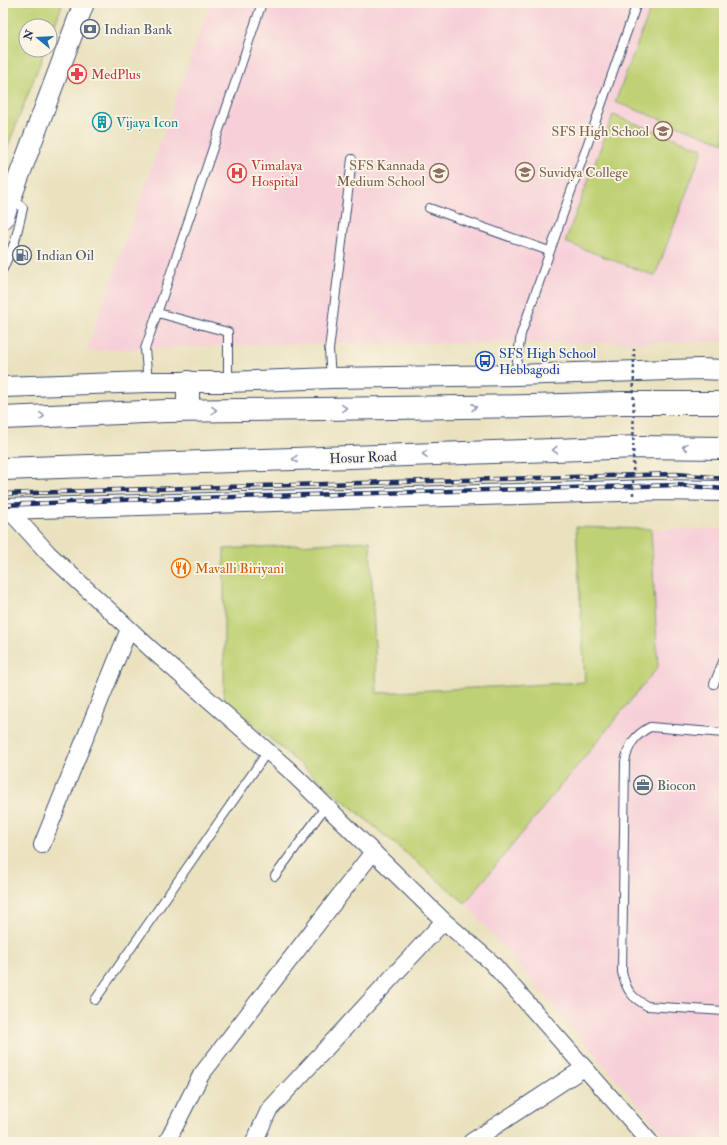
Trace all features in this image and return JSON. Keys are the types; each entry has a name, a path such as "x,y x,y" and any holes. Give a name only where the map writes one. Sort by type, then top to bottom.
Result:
{"highway":[{"path":"188,382 188,410"},
{"path":"3,418 188,410 724,402"},
{"name":"Hosur Road","path":"3,469 639,447 724,448"}],"street":[{"path":"3,219 84,3"},
{"path":"3,387 148,382 228,382 331,378 515,376 700,369 724,370"},
{"path":"6,509 654,490 724,491"},
{"path":"6,509 48,553 129,629 288,769 444,921 491,962 650,1142"},
{"path":"42,845 129,629"},
{"path":"167,1142 201,1075 373,852"},
{"path":"254,1142 269,1110 444,921"},
{"path":"471,1142 584,1068"}],"lane":[{"path":"148,382 145,349 262,3"},
{"path":"515,376 521,334 637,3"},
{"path":"331,378 329,350 352,159"},
{"path":"3,269 15,242 23,208 11,197"},
{"path":"429,208 549,251"},
{"path":"158,313 228,332 228,382"},
{"path":"714,684 724,659"},
{"path":"724,733 650,727 642,732 633,742 628,751 625,770 622,972 628,991 636,1000 647,1006 724,1010"},
{"path":"95,1000 268,751"},
{"path":"275,876 326,806"}],"path":[{"path":"633,495 634,350"}],"shaded area":[{"name":"Suvidya College","path":"210,3 724,3 724,342 265,344 86,351"},
{"name":"Biocon","path":"651,529 724,529 724,1142 670,1142 465,903 658,667"}],"green space":[{"path":"3,3 63,3 57,18 18,18 18,58 42,58 3,159"},
{"path":"653,3 724,3 724,143 615,102"},
{"path":"613,115 703,149 655,276 565,242"},
{"path":"576,527 651,529 658,667 465,903 224,700 224,549 370,541 377,693 585,682"}],"railway":[{"path":"3,494 676,474 724,478"},
{"path":"3,505 119,500 678,485 724,489"}],"place":[{"name":"Indian Bank","path":"90,29"},
{"name":"MedPlus","path":"77,74"},
{"name":"Vijaya Icon","path":"102,122"},
{"name":"SFS High School","path":"663,131"},
{"name":"Suvidya College","path":"525,172"},
{"name":"Vimalaya Hospital","path":"237,173"},
{"name":"SFS Kannada Medium School","path":"439,173"},
{"name":"Indian Oil","path":"22,255"},
{"name":"SFS High School Hebbagodi","path":"485,361"},
{"name":"Mavalli Biriyani","path":"181,568"},
{"name":"Biocon","path":"643,785"}]}
